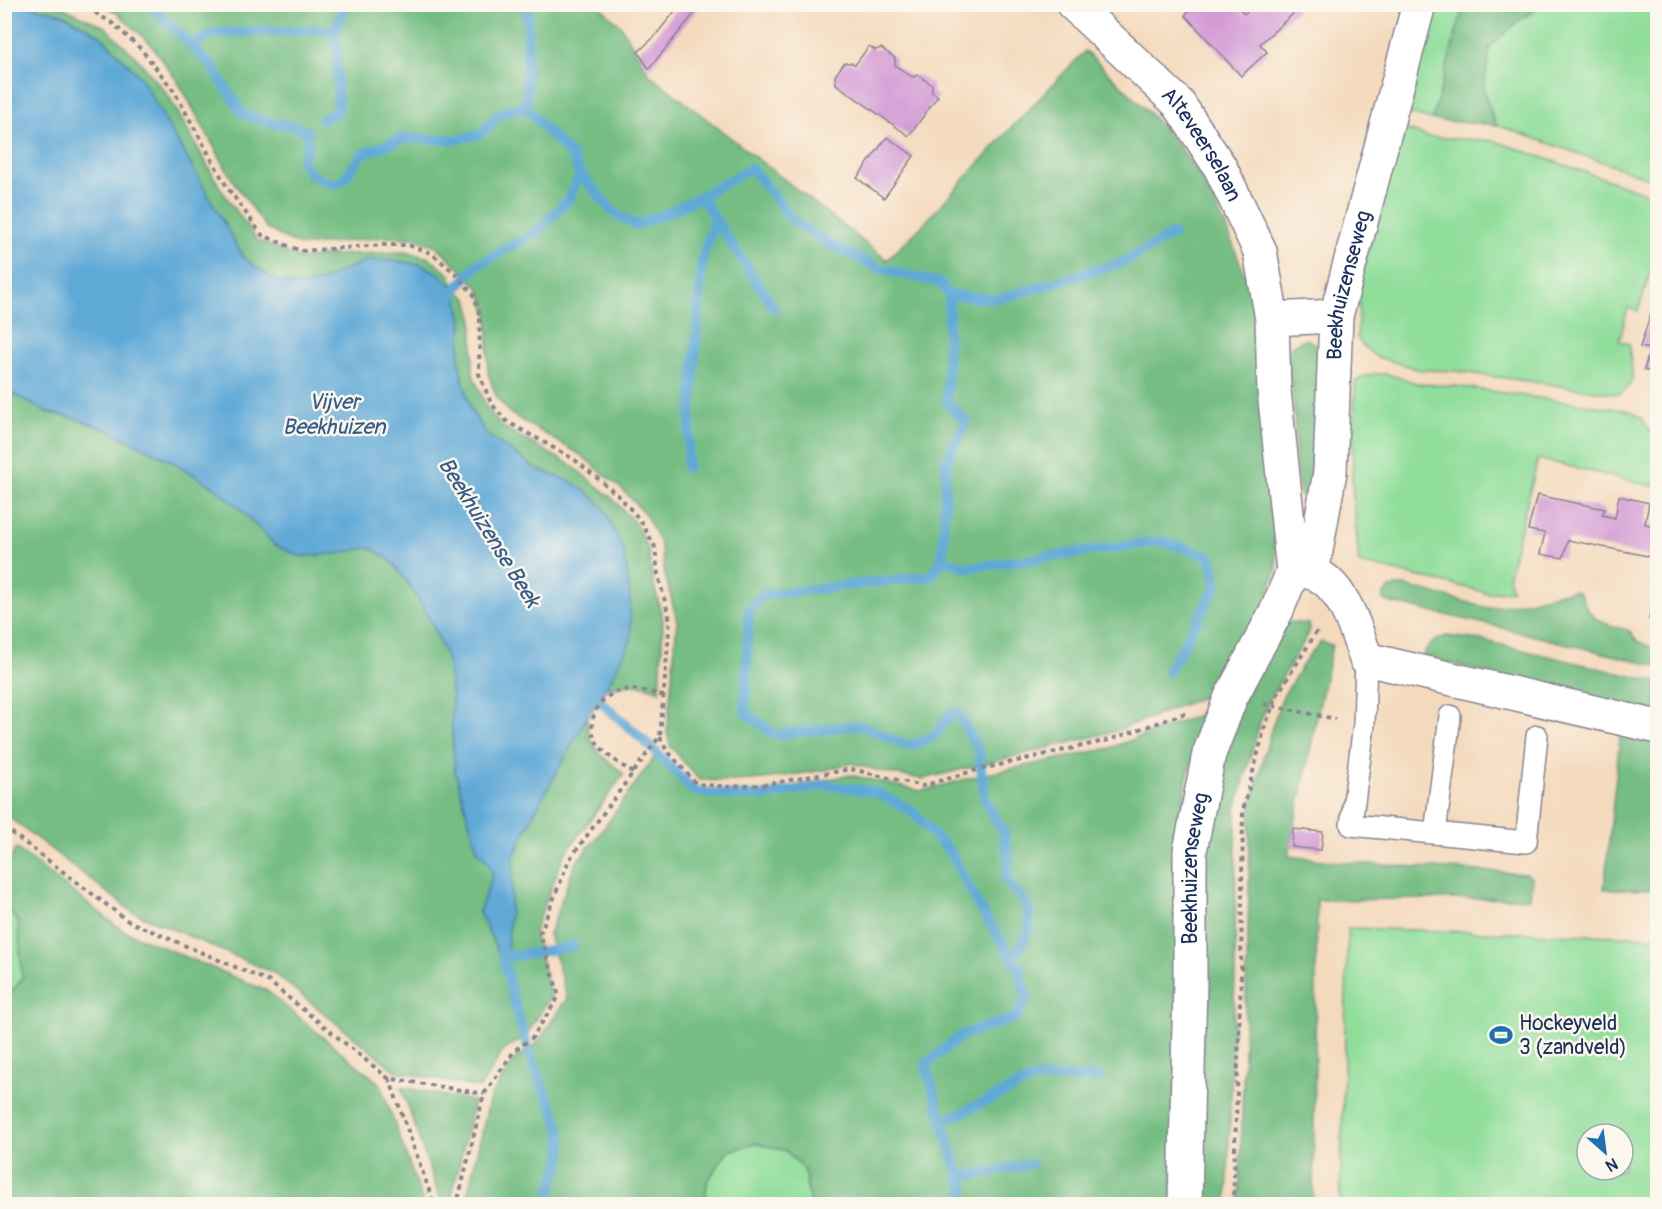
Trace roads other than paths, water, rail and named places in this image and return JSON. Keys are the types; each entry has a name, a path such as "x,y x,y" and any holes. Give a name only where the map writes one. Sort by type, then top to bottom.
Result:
{"street":[{"name":"Alteveerselaan","path":"1072,4 1178,104 1220,167 1260,251 1272,319 1274,390 1311,575"},
{"name":"Beekhuizenseweg","path":"1185,1204 1190,981 1190,851 1209,754 1231,697 1277,610 1311,575 1330,471 1336,316 1419,4"},
{"path":"1272,319 1336,316"},
{"path":"1311,575 1349,611 1366,659 1658,727"}],"lane":[{"path":"1366,659 1364,725 1351,825 1527,842 1537,736"},
{"path":"1435,833 1450,716"}],"water":[{"name":"Vijver Beekhuizen","path":"24,5 63,14 100,35 141,78 244,258 271,278 294,286 321,281 367,260 422,265 438,273 456,289 462,322 459,357 462,377 471,410 486,434 538,470 570,481 591,495 604,509 624,551 630,596 631,640 606,689 536,809 514,856 506,967 479,912 493,875 487,861 477,850 455,771 452,696 447,659 419,600 389,559 369,547 336,554 299,556 275,545 239,508 213,486 175,463 112,432 78,419 46,412 6,390 4,386 4,6"}],"waterway":[{"name":"Beekhuizense Beek","path":"149,4 211,65 243,114 307,131 308,148 302,162 309,172 321,180 335,184 344,179 362,154 404,138 455,140 480,134 502,112 526,107 571,155 580,173 570,198 538,231 476,266 456,289 450,302"},
{"path":"191,45 215,33 336,29 345,4"},
{"path":"526,107 528,4"},
{"path":"322,119 338,112 336,29"},
{"path":"580,173 615,214 636,225 680,207 751,168 794,222 829,244 879,268 940,283 949,295 947,402 966,422 946,462 943,559 931,576 763,595 749,610 745,712 775,735 859,725 908,746 933,737 951,713 959,714 979,751 985,800 1004,834 1008,858 1006,880 1027,905 1030,928 1013,960"},
{"path":"687,468 702,260 715,219 701,197"},
{"path":"715,219 774,308"},
{"path":"949,295 999,299 1124,262 1173,234"},
{"path":"943,559 967,568 1161,541 1210,556 1217,585 1168,672"},
{"name":"Beekhuizense Beek","path":"588,691 648,744 694,791 763,796 825,785 876,792 911,810 951,853 981,910 1019,968 1027,999 1015,1018 962,1035 926,1064 964,1190 958,1204"},
{"path":"502,949 506,954 516,956 573,946"},
{"path":"503,955 514,1003 540,1080 557,1120 561,1137 562,1153 549,1204"},
{"path":"942,1122 1033,1079 1099,1077"},
{"path":"960,1177 1032,1164"}],"place":[{"name":"Hockeyveld 3 (zandveld)","path":"1501,1035"}]}
